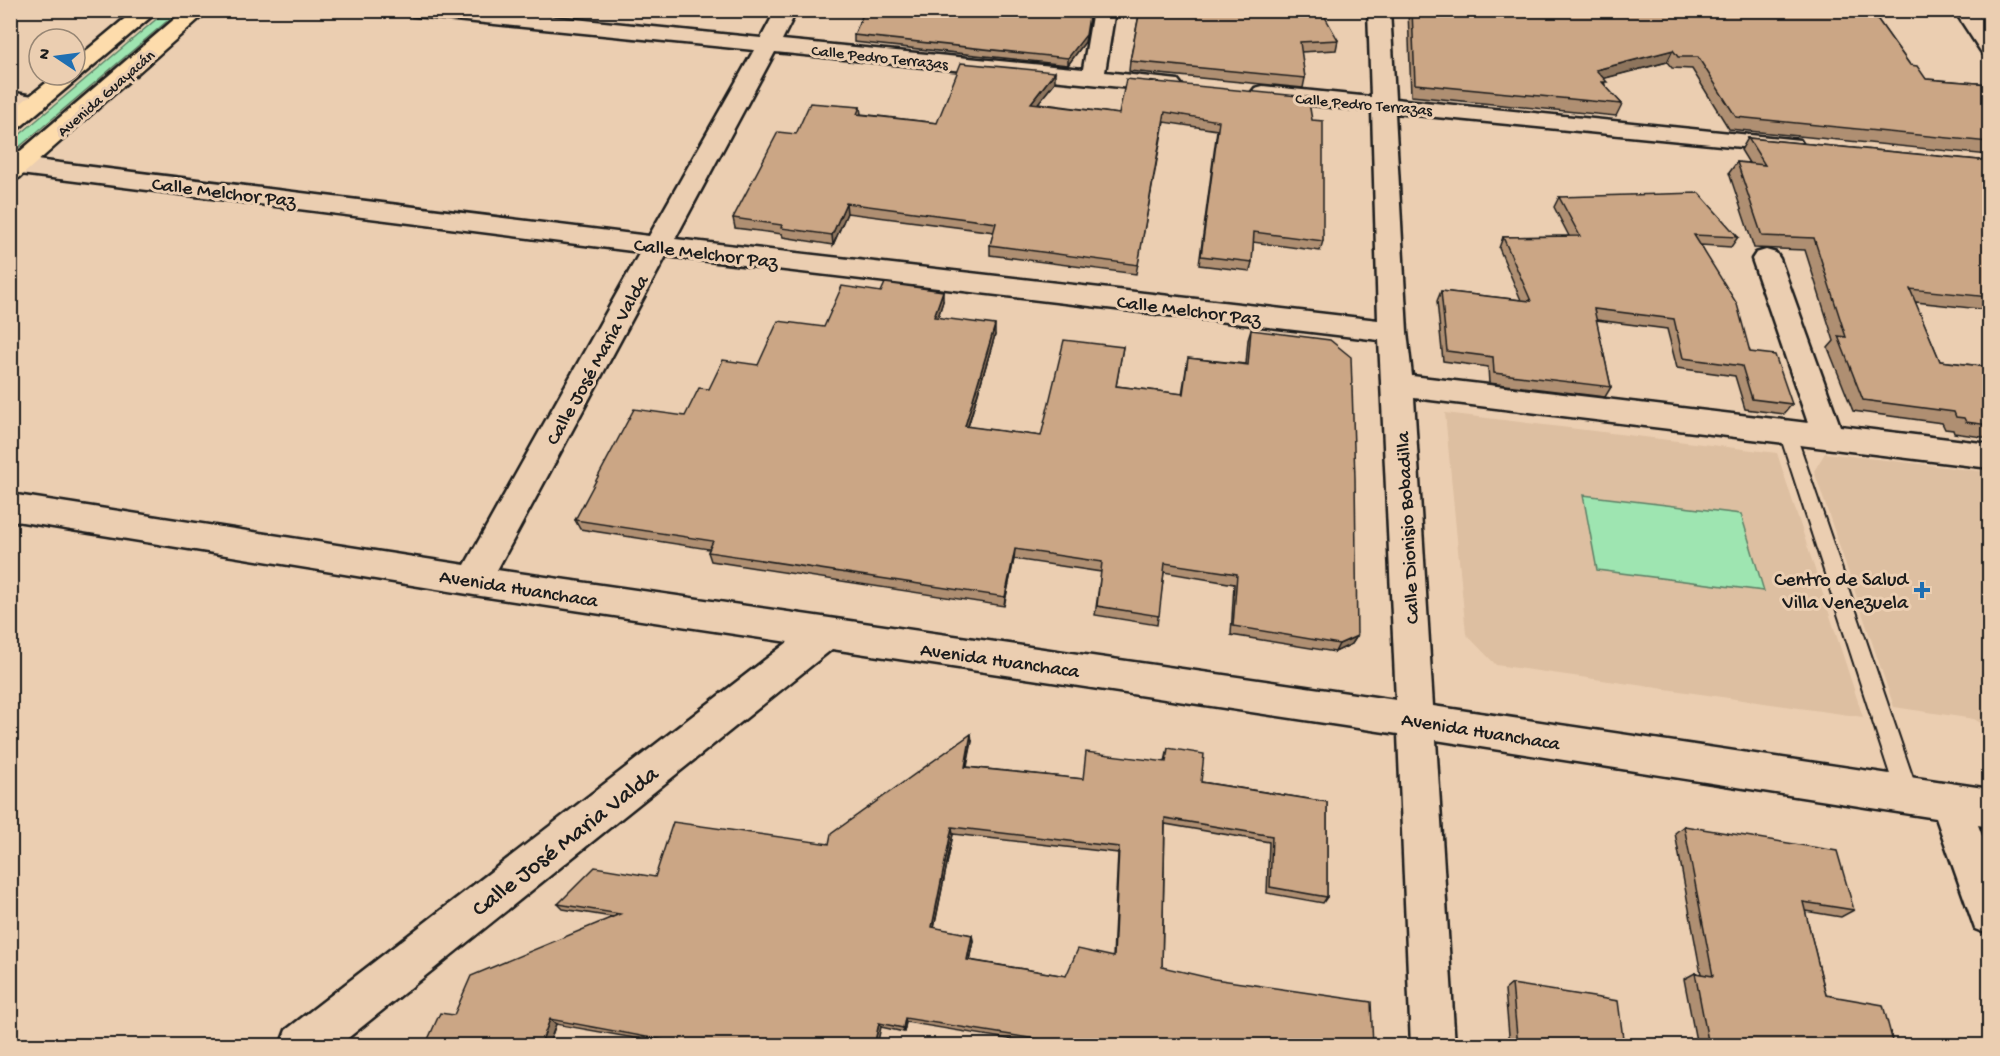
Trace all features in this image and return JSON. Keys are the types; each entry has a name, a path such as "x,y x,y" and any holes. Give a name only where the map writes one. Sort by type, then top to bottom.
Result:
{"main road":[{"name":"Avenida Guayacán","path":"87,61 149,10"},
{"name":"Avenida Guayacán","path":"15,170 199,10"},
{"name":"Avenida Guayacán","path":"10,124 55,87"}],"street":[{"name":"Calle Pedro Terrazas","path":"415,10 477,13 768,45 1197,87"},
{"name":"Calle José Maria Valda","path":"474,581 787,10"},
{"path":"1093,78 1104,10"},
{"name":"Calle Dionisio Bobadilla","path":"1379,10 1393,333 1398,385 1433,1046"},
{"path":"1965,13 1989,14"},
{"path":"1965,13 1989,48"},
{"name":"Calle Pedro Terrazas","path":"1243,92 1811,147"},
{"path":"10,99 36,103"},
{"name":"Calle Melchor Paz","path":"15,170 1393,333"},
{"path":"1766,260 1828,437"},
{"path":"1398,385 1989,456"},
{"name":"Avenida Huanchaca","path":"10,507 474,581 1416,720 1989,808"},
{"name":"Calle José Maria Valda","path":"302,1046 825,634"},
{"path":"1950,802 1989,914"}],"lane":[{"path":"1787,432 1908,796"}],"shaded area":[{"path":"1445,413 1777,453 1863,717 1496,665 1466,634"},
{"name":"Centro de Salud Villa Venezuela","path":"1825,453 1989,472 1989,728 1974,719 1894,707 1814,471"}],"green space":[{"path":"166,11 179,11 11,154 11,142 76,87 87,87 87,78"},
{"path":"1583,495 1741,514 1764,591 1597,570"}],"building":[{"path":"865,10 1090,10 1086,35 1068,58 854,35"},
{"path":"1140,10 1321,10 1338,40 1300,42 1305,78 1130,61"},
{"path":"1412,10 1871,10 1910,65 1917,66 1926,79 1989,84 1989,142 1736,117 1698,57 1678,57 1673,50 1596,70 1607,82 1602,82 1622,104 1415,84"},
{"path":"961,63 1055,72 1031,103 1119,114 1126,79 1308,97 1312,120 1323,121 1323,241 1254,232 1252,262 1201,256 1219,121 1165,112 1138,265 990,245 996,223 846,203 832,235 733,218 778,132 796,134 810,103 860,107 857,114 937,123"},
{"path":"1748,138 1989,161 1989,297 1910,289 1940,361 1989,367 1989,425 1966,422 1964,418 1956,417 1954,412 1863,400 1838,336 1846,337 1814,238 1762,236 1737,162 1765,165"},
{"path":"1699,193 1738,237 1694,235 1737,304 1750,352 1775,355 1792,404 1752,399 1742,366 1683,358 1674,319 1594,309 1611,387 1494,373 1493,357 1447,351 1441,291 1531,301 1503,237 1580,236 1559,197"},
{"path":"885,283 943,291 934,317 995,325 965,426 1041,436 1064,340 1123,347 1116,386 1183,394 1188,358 1248,365 1251,330 1330,340 1351,357 1357,636 1339,644 1233,626 1237,574 1165,563 1159,616 1097,606 1102,562 1015,549 1005,597 708,552 713,541 575,520 634,409 685,416 699,388 709,389 723,360 758,365 778,321 824,327 842,286 881,292"},
{"path":"971,734 965,767 1083,779 1086,752 1166,762 1168,748 1204,754 1201,782 1327,802 1327,897 1270,887 1272,836 1165,818 1162,967 1214,979 1371,1002 1373,1046 1060,1046 1060,1043 905,1018 903,1028 879,1023 874,1046 661,1046 663,1040 550,1019 540,1046 425,1046 440,1013 454,1015 471,976 620,914 558,904 595,867 655,877 673,822 829,844 831,834","holes":["952,827 1119,847 1114,957 1078,949 1066,976 967,960 972,935 932,927"]},
{"path":"1684,826 1837,851 1854,910 1803,902 1826,995 1883,1005 1894,1046 1709,1046 1695,973 1713,976"},
{"path":"1512,984 1618,1001 1624,1046 1518,1046"}],"place":[{"name":"Centro de Salud Villa Venezuela","path":"1922,590"}]}
